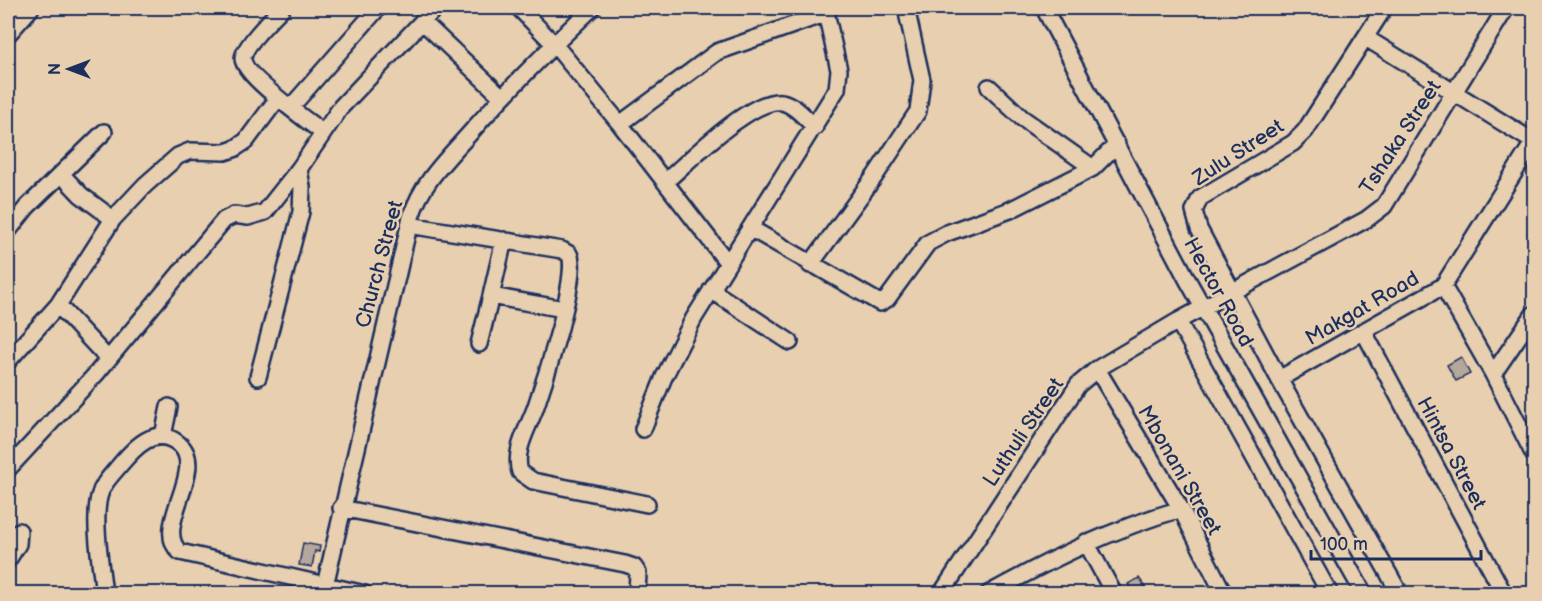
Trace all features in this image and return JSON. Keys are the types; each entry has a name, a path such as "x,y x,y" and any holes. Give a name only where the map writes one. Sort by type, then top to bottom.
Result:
{"street":[{"path":"8,34 31,8"},
{"path":"282,8 245,52 243,62 247,69 278,98 323,133"},
{"path":"291,107 378,8"},
{"path":"8,469 108,359 224,220 234,215 248,217 265,212 299,169 323,133 376,68 435,8"},
{"name":"Church Street","path":"324,590 341,508 409,225 417,201 429,178 502,96 592,8"},
{"path":"810,265 886,160 920,106 922,80 906,8"},
{"name":"Hector Road","path":"1044,8 1202,308 1364,594"},
{"name":"Zulu Street","path":"1194,212 1200,198 1293,143 1305,131 1384,8"},
{"name":"Tshaka Street","path":"1202,308 1367,219 1384,206 1506,8"},
{"path":"524,9 620,124 727,262"},
{"path":"620,124 717,52 826,10 838,61 838,84 815,127 727,262 679,346 643,429"},
{"path":"423,22 502,96"},
{"path":"1366,38 1534,142"},
{"path":"989,87 1022,118 1093,168"},
{"path":"8,361 58,305 113,219 145,185 178,156 190,152 225,152 246,141 278,98"},
{"path":"665,182 747,113 768,103 778,102 791,106 815,127"},
{"path":"8,231 27,207 62,176 104,132"},
{"name":"Makgat Road","path":"1278,379 1443,286 1534,142"},
{"path":"750,228 870,300 884,302 919,254 937,237 1010,210 1093,168 1117,144"},
{"path":"258,377 301,213 302,187 299,169"},
{"path":"62,176 81,195 113,219"},
{"name":"Hector Road","path":"1194,212 1198,229 1278,379 1400,594"},
{"path":"409,225 562,250 569,254 573,265 564,309 537,402 518,455 520,472 533,481 647,504"},
{"path":"479,344 504,240"},
{"path":"1443,286 1493,374 1534,454"},
{"path":"711,290 790,342"},
{"path":"491,296 564,309"},
{"path":"58,305 108,359"},
{"name":"Luthuli Street","path":"941,594 1068,397 1097,369 1202,308"},
{"path":"1493,374 1534,314"},
{"path":"1178,321 1330,594"},
{"name":"Hintsa Street","path":"1364,332 1504,594"},
{"name":"Mbonani Street","path":"1097,369 1181,509 1224,594"},
{"path":"163,436 169,407"},
{"path":"104,594 99,494 103,485 137,446 149,439 163,436 182,447 188,464 172,533 176,548 190,556 324,590 364,594"},
{"path":"341,508 625,564 634,567 638,573 637,594"},
{"path":"988,594 1086,542 1142,520 1181,509"},
{"path":"8,560 18,544 20,531"},
{"path":"1086,542 1114,594"}],"building":[{"path":"1461,357 1470,374 1456,381 1447,365"},
{"path":"303,543 320,546 319,552 315,551 312,567 299,565"},
{"path":"1139,578 1146,588 1143,590 1144,594 1134,594 1128,584"}]}
